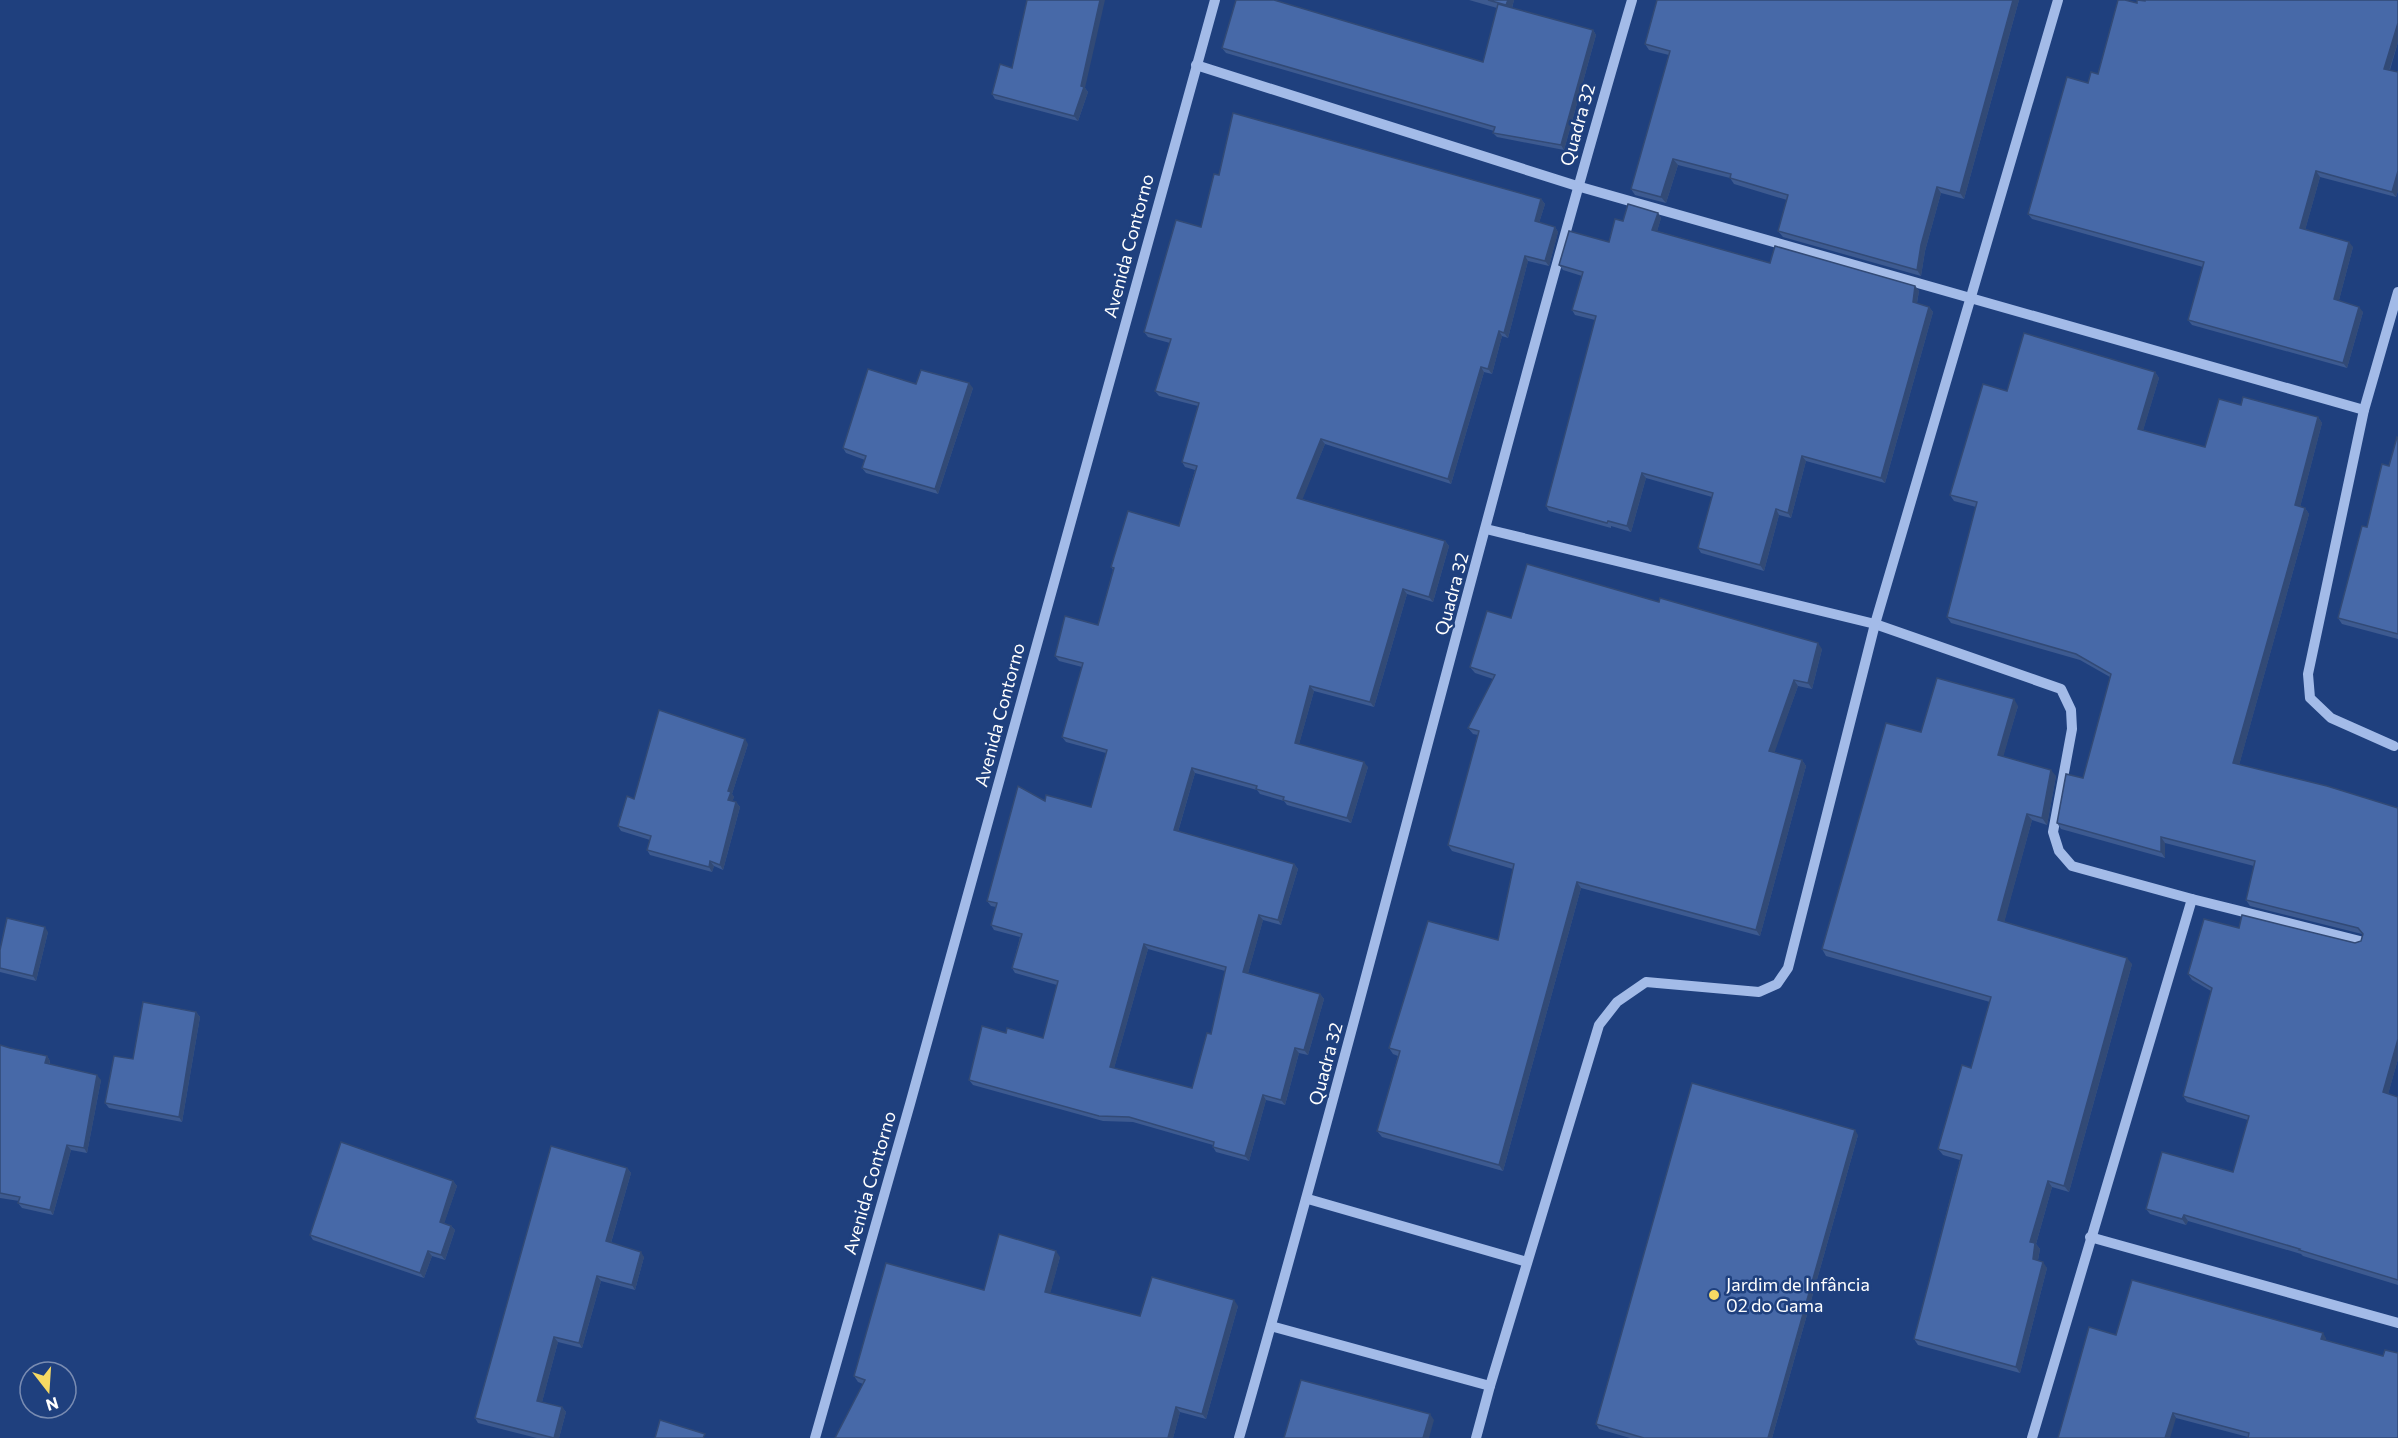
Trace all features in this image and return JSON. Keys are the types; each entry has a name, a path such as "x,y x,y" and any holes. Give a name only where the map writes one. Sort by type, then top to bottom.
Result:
{"street":[{"name":"Avenida Contorno","path":"814,1438 910,1104 1215,0"},
{"name":"Quadra 32","path":"1239,1438 1308,1199 1577,186 1632,0"},
{"path":"1476,1438 1599,1025 1617,1002 1646,982 1759,992 1777,984 1788,968 1875,624 2058,0"},
{"path":"1196,65 1577,186 2364,410"},
{"path":"2394,746 2331,718 2310,698 2308,674 2364,410 2398,292"},
{"path":"1486,530 1875,624 2061,689 2072,710 2072,729 2053,832 2059,851 2072,866 2360,941"},
{"path":"2032,1438 2192,899"},
{"path":"1308,1199 1527,1262"},
{"path":"2090,1237 2398,1323"},
{"path":"1271,1326 1490,1386"}],"building":[{"path":"1027,0 1100,0 1081,86 1084,87 1074,116 992,94 1000,64 1012,68"},
{"path":"1236,0 1274,0 1483,62 1498,4 1593,30 1561,145 1493,133 1495,127 1222,48"},
{"path":"1488,0 1508,0 1506,5"},
{"path":"1657,0 2013,0 1960,193 1937,187 1921,245 1917,270 1778,231 1788,195 1730,178 1731,174 1673,159 1661,197 1631,189 1670,51 1645,44"},
{"path":"2118,0 2137,3 2137,0 2398,0 2398,23 2384,69 2398,72 2398,171 2392,192 2316,171 2300,228 2349,242 2334,299 2359,307 2343,363 2188,320 2204,262 2028,214 2067,77 2088,83 2091,72 2098,74"},
{"path":"1233,113 1541,199 1535,221 1555,227 1545,261 1525,256 1504,333 1499,331 1488,369 1481,367 1448,479 1321,439 1297,498 1445,541 1429,597 1403,589 1370,702 1310,686 1295,743 1364,762 1347,818 1283,800 1284,797 1256,789 1257,786 1192,768 1174,830 1294,864 1278,920 1259,915 1243,972 1320,994 1304,1050 1295,1048 1281,1100 1263,1095 1245,1156 1213,1147 1214,1142 1129,1117 1099,1116 969,1080 982,1026 1006,1033 1007,1028 1043,1038 1058,981 1012,968 1022,934 991,925 997,903 987,901 1018,786 1045,801 1046,795 1091,807 1107,750 1062,737 1083,663 1055,656 1065,616 1098,625 1114,568 1111,567 1128,511 1179,526 1197,466 1182,462 1199,403 1155,391 1171,339 1144,332 1176,220 1201,227 1214,174 1219,175","holes":["1144,944 1226,967 1211,1034 1207,1033 1192,1088 1110,1067"]},
{"path":"1628,204 1658,213 1652,230 1770,263 1775,246 1915,286 1913,302 1929,307 1881,478 1802,456 1788,513 1776,509 1760,565 1698,548 1713,493 1642,473 1627,526 1608,521 1607,523 1546,506 1596,316 1572,310 1583,272 1559,265 1569,231 1609,242 1615,219 1623,221"},
{"path":"2024,333 2155,372 2138,429 2205,447 2219,399 2241,405 2243,397 2318,417 2295,505 2305,508 2233,763 2327,786 2398,808 2398,1039 2383,1092 2398,1097 2398,1280 2184,1215 2182,1219 2146,1209 2162,1152 2233,1172 2249,1116 2183,1096 2212,988 2188,974 2204,919 2239,928 2242,915 2355,943 2361,941 2363,934 2358,928 2246,900 2255,861 2161,837 2161,852 2057,823 2066,774 2083,778 2111,674 2076,654 1947,617 1977,502 1950,495 1983,384 2007,391"},
{"path":"868,369 916,384 921,370 969,383 935,489 862,468 866,456 843,448"},
{"path":"2397,437 2398,634 2338,618 2362,526 2367,527 2382,464 2389,466"},
{"path":"1527,564 1659,602 1660,598 1818,643 1808,683 1794,680 1769,751 1802,760 1756,930 1577,882 1499,1165 1377,1131 1400,1051 1389,1048 1428,921 1498,940 1514,864 1448,845 1479,731 1468,728 1495,675 1470,667 1487,611 1511,618"},
{"path":"1937,678 2014,699 1998,755 2051,770 2042,818 2027,814 1998,920 2127,958 2064,1186 2048,1181 2030,1242 2035,1243 2033,1259 2043,1262 2016,1367 1914,1339 1962,1155 1938,1149 1962,1065 1971,1068 1991,997 1822,949 1886,723 1921,732"},
{"path":"659,710 745,739 728,791 731,792 728,800 736,802 720,865 710,861 709,867 647,850 651,836 618,826 627,796 634,799"},
{"path":"7,918 45,927 33,976 0,968 0,950"},
{"path":"143,1002 196,1012 179,1117 105,1103 114,1056 133,1059"},
{"path":"0,1045 47,1056 45,1063 97,1075 84,1148 67,1145 50,1210 18,1203 20,1197 0,1193"},
{"path":"1692,1083 1855,1130 1768,1438 1644,1438 1596,1424"},
{"path":"341,1142 453,1181 440,1222 451,1226 441,1255 428,1251 420,1273 310,1235"},
{"path":"551,1146 627,1168 606,1241 641,1252 632,1285 597,1276 579,1343 554,1337 537,1401 562,1407 554,1438 475,1418"},
{"path":"999,1234 1056,1251 1045,1292 1140,1316 1152,1277 1234,1300 1202,1414 1176,1407 1168,1438 835,1438 865,1380 854,1376 886,1263 984,1290"},
{"path":"2132,1280 2323,1333 2321,1339 2383,1356 2385,1350 2398,1353 2398,1438 2248,1438 2249,1433 2173,1413 2165,1438 2058,1438 2089,1327 2116,1335"},
{"path":"1301,1380 1430,1414 1423,1438 1284,1438"},
{"path":"660,1420 705,1434 703,1438 655,1438"}],"place":[{"name":"Jardim de Infância 02 do Gama","path":"1714,1295"}]}
